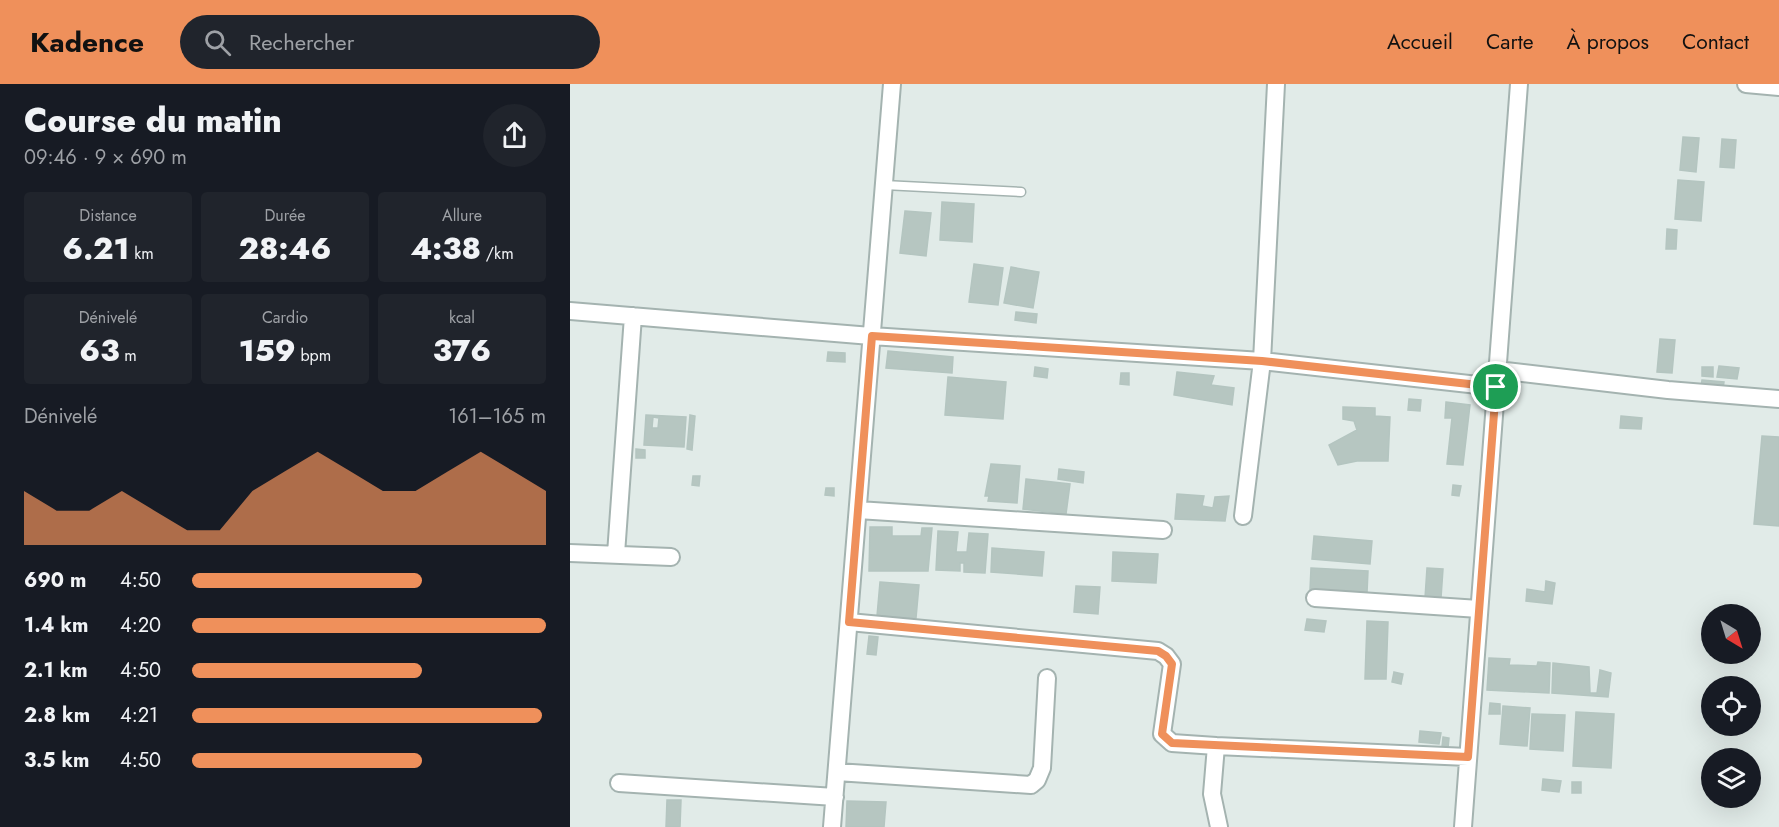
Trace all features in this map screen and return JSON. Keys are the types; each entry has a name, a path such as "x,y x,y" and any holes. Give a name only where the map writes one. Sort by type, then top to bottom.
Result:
{"street":[{"path":"832,827 892,84"},
{"path":"1243,516 1262,361 1276,84"},
{"path":"1463,827 1519,84"},
{"path":"1746,84 1779,87"},
{"path":"570,311 872,336 1262,361 1779,399"},
{"path":"616,554 633,316"},
{"path":"858,510 1163,530"},
{"path":"570,553 671,556"},
{"path":"1315,598 1479,609"},
{"path":"849,622 1158,651 1172,664 1162,734 1172,743 1468,757"},
{"path":"837,772 1031,785 1037,780 1042,768 1047,678"},
{"path":"1216,746 1212,794 1220,827"},
{"path":"619,783 835,797"}],"lane":[{"path":"884,185 1021,192"}],"building":[{"path":"1683,137 1699,138 1696,172 1680,170"},
{"path":"1722,139 1736,140 1734,168 1720,167"},
{"path":"1678,180 1704,182 1701,221 1675,219"},
{"path":"942,202 974,204 972,242 940,240"},
{"path":"905,211 931,213 926,256 900,253"},
{"path":"1667,229 1677,230 1676,249 1666,249"},
{"path":"974,264 1003,268 998,305 969,302"},
{"path":"1011,267 1039,272 1033,308 1004,303"},
{"path":"1016,312 1037,314 1036,323 1015,320"},
{"path":"1660,339 1675,340 1672,373 1657,372"},
{"path":"888,351 953,357 952,373 886,368"},
{"path":"828,352 845,353 845,362 827,361"},
{"path":"1719,366 1739,368 1737,379 1717,377"},
{"path":"1035,367 1048,369 1047,378 1034,376"},
{"path":"1702,367 1713,367 1713,377 1702,376"},
{"path":"1177,372 1214,376 1211,385 1234,388 1232,405 1174,395"},
{"path":"1121,373 1129,373 1129,385 1120,384"},
{"path":"948,377 1006,382 1003,419 945,415"},
{"path":"1702,380 1724,382 1723,389 1701,387"},
{"path":"1409,399 1421,400 1420,411 1408,410"},
{"path":"1446,402 1470,405 1463,465 1447,464 1452,418 1445,418"},
{"path":"1343,407 1375,408 1375,416 1390,417 1388,461 1357,461 1338,465 1329,445 1357,430 1354,421 1343,419"},
{"path":"646,415 686,417 684,447 644,445","holes":["653,417 659,418 658,428 652,428"]},
{"path":"690,415 695,416 692,450 687,449"},
{"path":"1621,416 1642,418 1641,429 1620,428"},
{"path":"1762,436 1779,437 1779,526 1754,524"},
{"path":"636,449 645,450 645,458 636,458"},
{"path":"991,464 1020,466 1017,503 988,501 989,496 985,496"},
{"path":"1059,469 1084,472 1083,483 1058,479"},
{"path":"693,476 700,476 699,486 692,485"},
{"path":"1026,479 1070,484 1066,514 1023,509"},
{"path":"1453,485 1461,486 1459,496 1452,495"},
{"path":"826,488 834,488 834,496 825,495"},
{"path":"1177,494 1204,496 1202,506 1213,508 1215,497 1229,496 1225,521 1175,519"},
{"path":"870,527 892,527 892,536 921,536 922,528 932,528 928,571 869,571"},
{"path":"938,531 958,532 956,552 967,552 969,533 988,534 985,573 964,572 964,563 960,563 960,571 936,570"},
{"path":"1314,536 1372,541 1370,564 1312,559"},
{"path":"992,548 1044,552 1042,576 991,572"},
{"path":"1113,552 1158,554 1156,583 1112,581"},
{"path":"1311,568 1368,571 1367,593 1310,590"},
{"path":"1427,568 1443,569 1441,598 1425,598"},
{"path":"1546,581 1555,583 1552,604 1526,601 1527,589 1545,592"},
{"path":"880,582 919,585 916,618 877,616"},
{"path":"1076,586 1100,587 1098,614 1074,612"},
{"path":"1307,619 1326,621 1324,632 1305,630"},
{"path":"1367,621 1388,622 1386,679 1365,679"},
{"path":"869,636 878,637 876,655 867,654"},
{"path":"1489,658 1510,659 1509,665 1537,666 1538,662 1550,663 1549,693 1487,690"},
{"path":"1553,663 1589,667 1590,693 1597,693 1600,670 1611,673 1608,697 1552,693"},
{"path":"1394,672 1403,674 1401,684 1392,682"},
{"path":"1490,703 1500,704 1500,714 1489,714"},
{"path":"1503,706 1530,708 1527,746 1500,744"},
{"path":"1576,712 1614,714 1611,768 1573,766"},
{"path":"1532,714 1565,715 1563,751 1530,749"},
{"path":"1420,731 1441,733 1439,744 1419,742"},
{"path":"1443,737 1449,738 1448,748 1442,747"},
{"path":"1543,779 1561,781 1559,792 1542,790"},
{"path":"1572,782 1581,782 1581,793 1572,793"},
{"path":"667,800 681,800 680,827 666,827"},
{"path":"847,801 886,802 884,827 846,827"}],"route":[{"path":"872,336 1262,361 1496,387 1468,757 1172,743 1162,734 1172,664 1158,651 849,622 872,336"}]}
